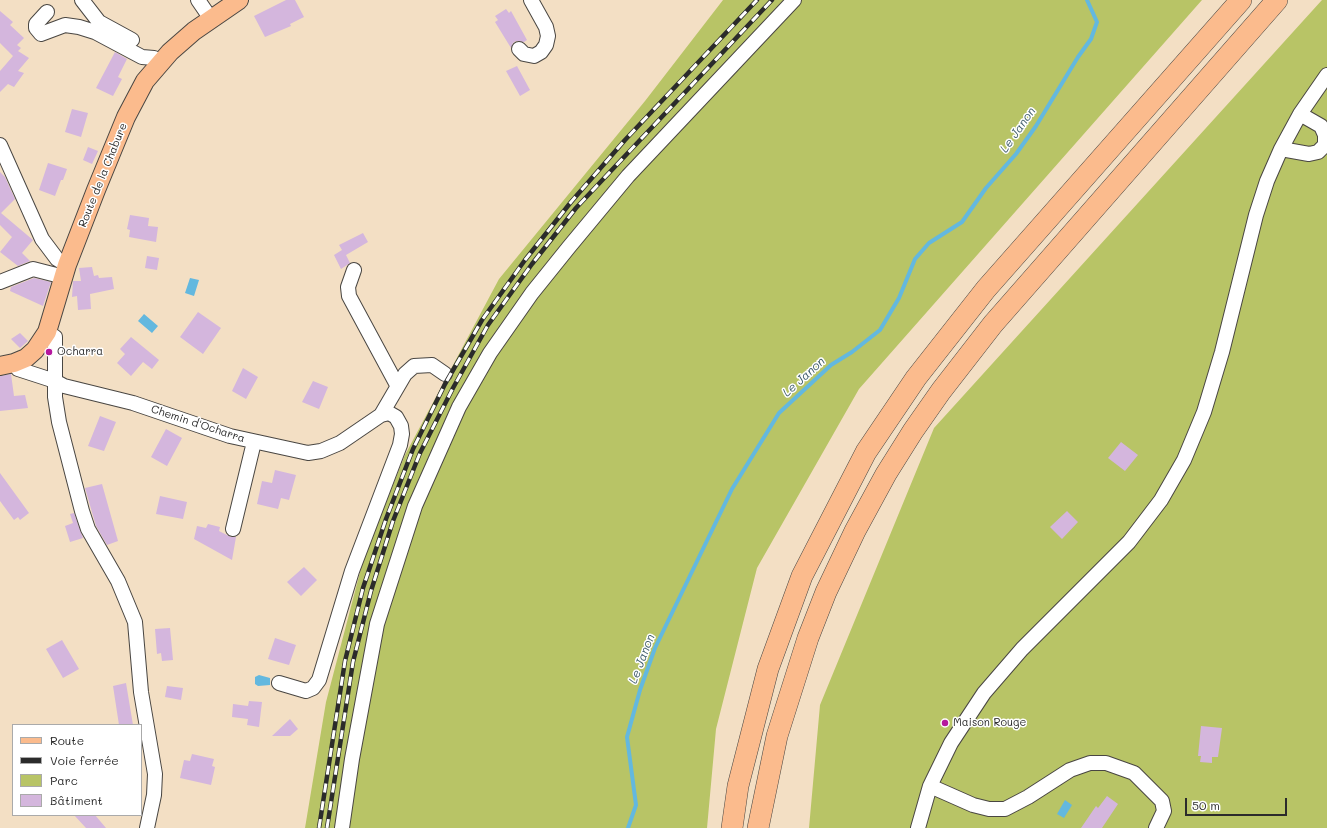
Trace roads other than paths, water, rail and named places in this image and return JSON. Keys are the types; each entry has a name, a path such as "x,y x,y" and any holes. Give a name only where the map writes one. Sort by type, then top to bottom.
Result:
{"highway":[{"path":"732,828 738,786 768,669 802,576 866,452 916,378 986,289 1241,0"},
{"path":"758,828 777,736 808,638 826,592 855,531 886,474 913,431 941,391 993,324 1277,0"}],"main road":[{"name":"Route de la Chabure","path":"7,365 26,358 35,350 47,332 66,271 126,118 156,60 194,31 239,0"}],"street":[{"path":"82,0 99,22 146,48 156,60"},
{"path":"198,0 211,19"},
{"path":"519,49 524,54 534,56 541,52 546,45 548,36 546,27 531,0"},
{"path":"342,828 353,751 377,624 415,506 459,406 490,352 532,293 569,247 628,176 794,0"},
{"path":"47,12 36,24 36,28 41,34 65,25 79,27 95,32 142,57 156,60"},
{"path":"918,828 930,786 951,743 984,693 1022,649 1129,542 1160,500 1184,460 1204,412 1222,352 1256,215 1281,149 1300,114 1327,75"},
{"path":"1281,149 1309,154 1318,152 1326,145 1325,134 1320,126 1300,114"},
{"path":"0,145 42,239 66,271"},
{"path":"0,282 33,269 66,271"},
{"path":"354,270 348,287 349,296 397,384"},
{"path":"47,332 55,337 55,397 60,422 88,529 118,581 135,622 141,692 155,774 154,795 147,828"},
{"name":"Chemin d'Ocharra","path":"7,365 55,381 64,386 133,403 212,431 254,442 308,453 321,451 340,443 381,415 397,384 414,366 432,365 445,374"},
{"path":"279,683 306,691 313,688 320,680 352,571 400,446 402,434 401,426 396,417 389,413 381,415"},
{"path":"233,529 254,442"},
{"path":"930,786 973,805 989,809 1005,809 1028,797 1070,770 1090,763 1106,763 1134,772 1162,801 1164,811 1156,828"}],"water":[{"path":"190,278 199,280 194,296 185,293"},
{"path":"144,314 158,326 152,333 138,321"},
{"path":"259,675 270,678 270,685 258,686 255,684 255,677"},
{"path":"1065,800 1072,805 1064,818 1057,814"}],"waterway":[{"name":"Le Janon","path":"628,828 636,805 627,737 640,690 655,648 732,489 779,413 831,365 852,352 880,330 899,298 915,259 929,243 962,222 986,188 1016,154 1036,126 1078,57 1091,39 1097,22 1087,0"}],"railway":[{"path":"319,828 345,661 363,588 386,519 413,449 445,384 482,320 525,260 571,202 625,140 757,0"},
{"path":"327,828 353,662 371,591 393,521 420,453 453,388 488,325 532,264 576,208 772,0"}],"place":[{"name":"Ocharra","path":"49,352"},
{"name":"Maison Rouge","path":"945,723"}]}
